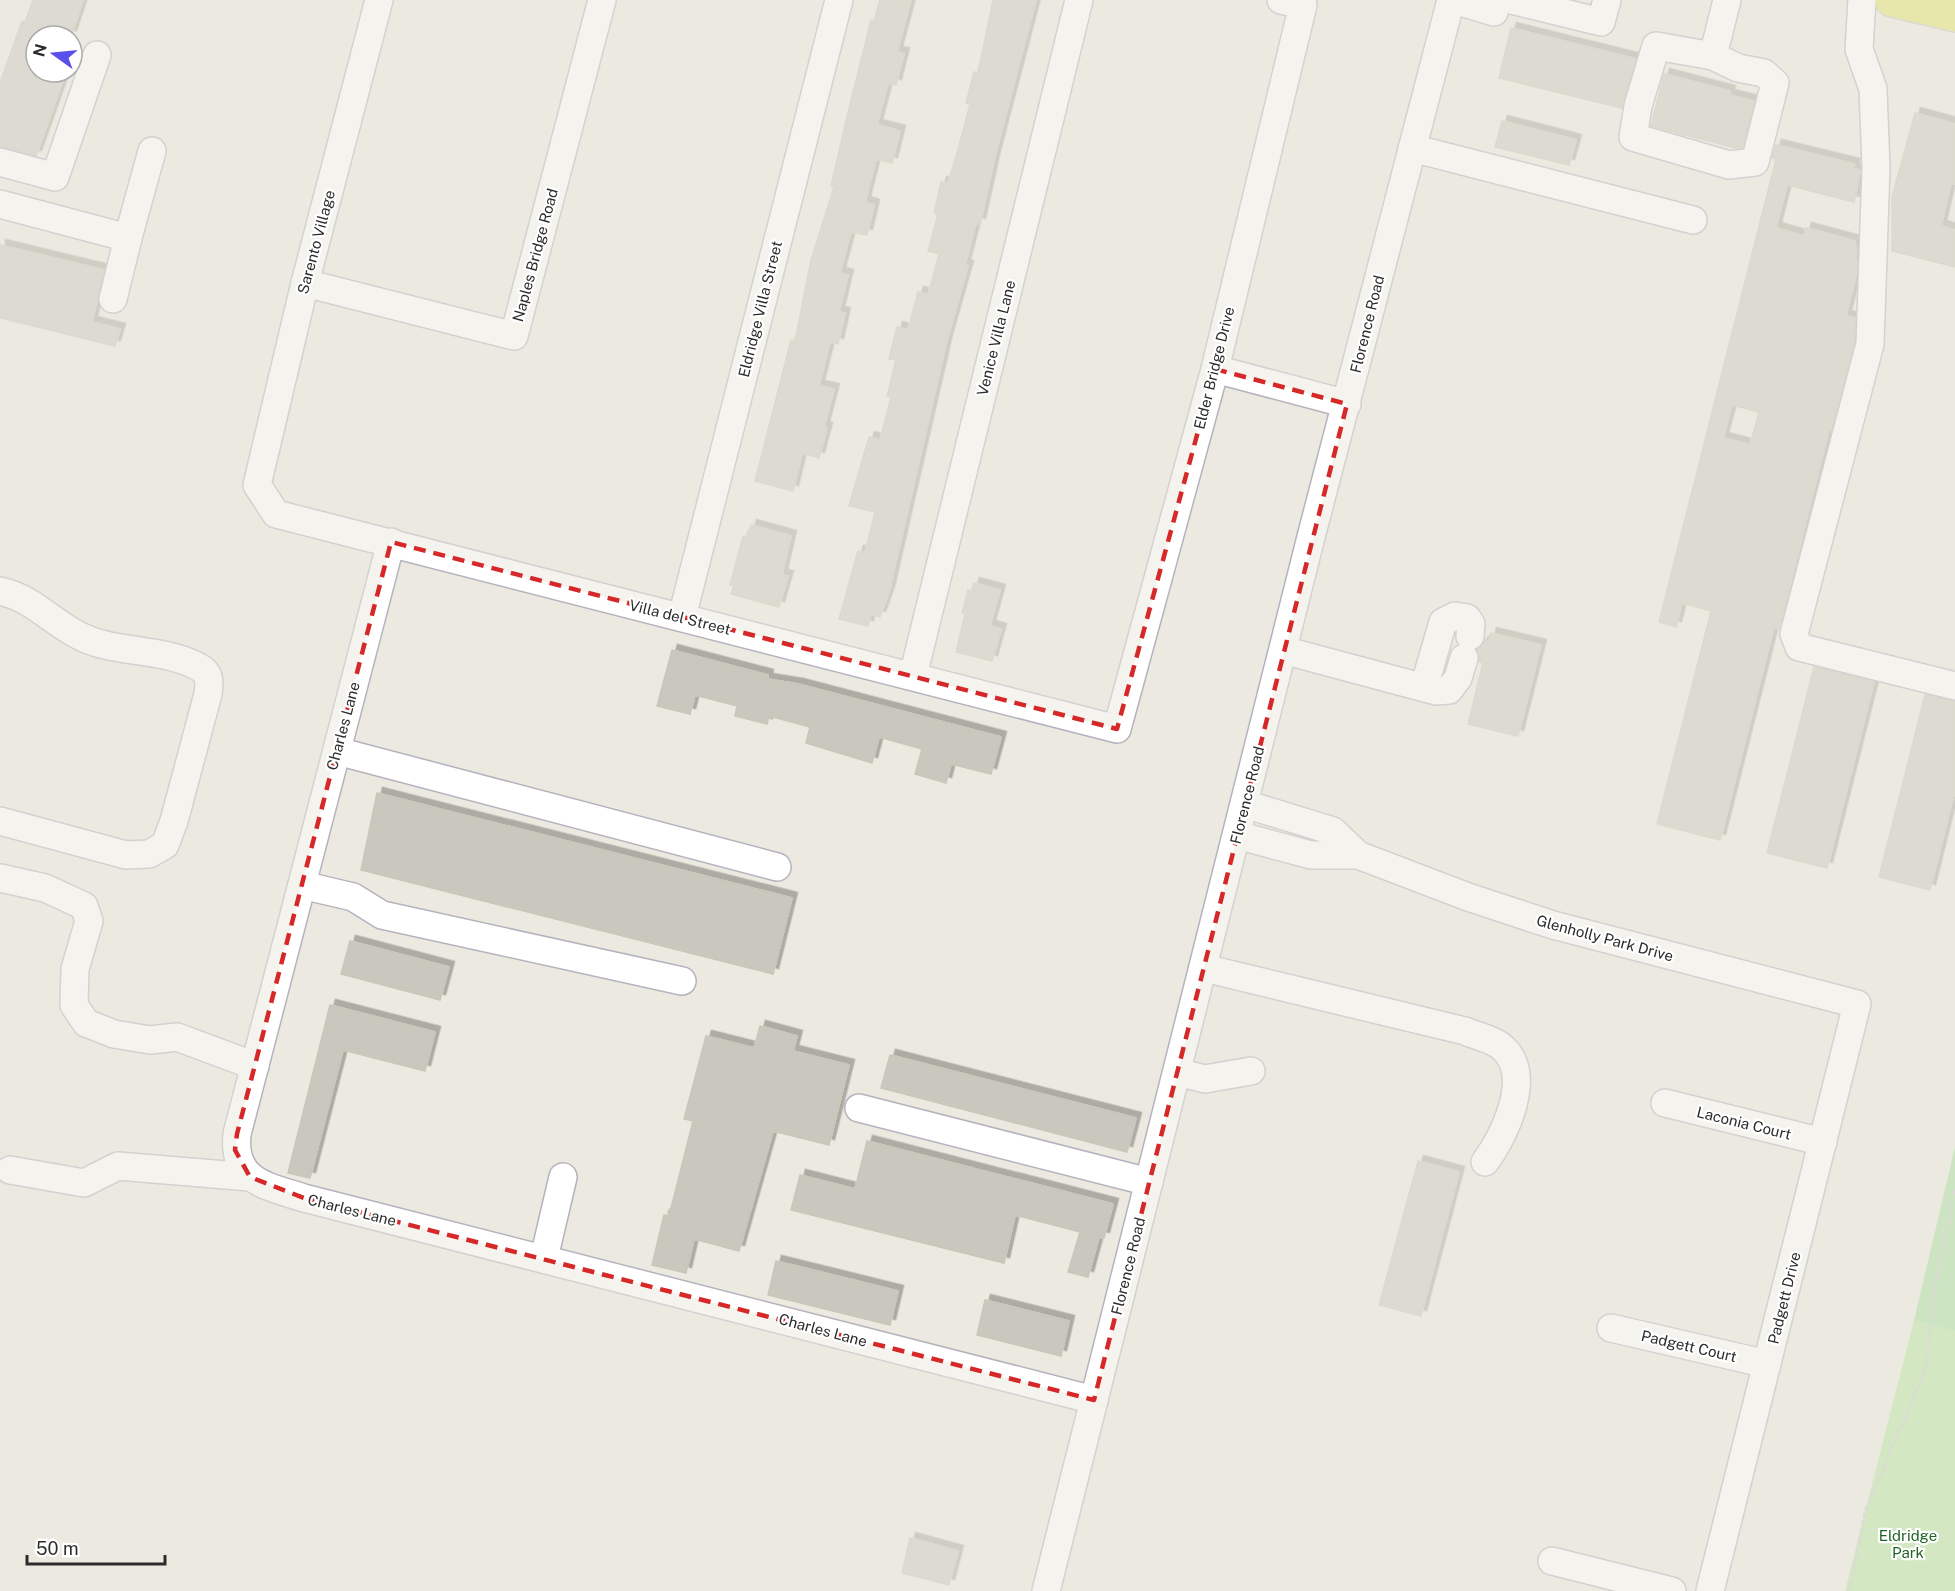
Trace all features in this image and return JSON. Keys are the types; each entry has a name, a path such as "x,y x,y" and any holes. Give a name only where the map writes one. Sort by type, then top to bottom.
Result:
{"main road":[{"path":"1892,0 1943,9"}],"street":[{"name":"Sarento Village","path":"257,485 305,283 379,0"},
{"name":"Naples Bridge Road","path":"305,283 514,336 602,0"},
{"name":"Eldridge Villa Street","path":"682,617 839,0"},
{"name":"Venice Villa Lane","path":"913,676 1079,0"},
{"path":"1453,0 1494,12 1498,0"},
{"name":"Florence Road","path":"1046,1591 1283,650 1412,148 1453,0"},
{"path":"1511,0 1601,22 1607,0"},
{"path":"1713,56 1727,0"},
{"path":"1862,0 1860,49 1872,89 1876,168 1870,344 1794,634 1799,647 1955,686"},
{"name":"Elder Bridge Drive","path":"1117,729 1215,369 1292,3"},
{"path":"1656,46 1713,56 1738,68 1764,73 1775,83 1755,162 1729,165 1633,137 1638,106 1656,46"},
{"path":"0,162 55,177 97,55"},
{"path":"1412,148 1693,220"},
{"path":"113,299 152,151"},
{"path":"0,204 128,238"},
{"path":"1215,369 1347,404"},
{"name":"Villa del Street","path":"257,485 276,514 1117,729"},
{"name":"Charles Lane","path":"391,542 255,1066 235,1150 240,1165 250,1177 264,1185 304,1198 1094,1400"},
{"path":"0,591 29,601 85,639 172,658 203,670 209,679 208,694 181,798 165,845 149,854 126,855 0,821"},
{"path":"1283,650 1436,691 1449,690 1458,678 1467,647 1471,624 1467,618 1455,616 1443,622 1424,687"},
{"path":"337,752 777,867"},
{"name":"Glenholly Park Drive","path":"1245,804 1333,831 1358,855"},
{"name":"Glenholly Park Drive","path":"1238,835 1311,855 1358,855 1468,897 1553,925 1857,1004"},
{"path":"0,878 45,888 84,906 89,921 75,969 74,1005 86,1023 114,1034 150,1040 177,1037 255,1066"},
{"path":"302,885 353,897 382,915 682,981"},
{"path":"1204,968 1465,1030 1504,1049 1515,1071 1515,1101 1500,1142 1485,1162"},
{"name":"Padgett Drive","path":"1710,1591 1857,1004"},
{"path":"1177,1072 1205,1079 1251,1071"},
{"name":"Laconia Court","path":"1665,1103 1823,1142"},
{"path":"859,1108 1149,1182"},
{"path":"10,1170 84,1183 118,1166 250,1177"},
{"path":"544,1258 563,1177"},
{"name":"Padgett Court","path":"1611,1328 1767,1364"},
{"path":"1552,1561 1672,1591"}],"path":[{"path":"1849,1591 1866,1509 1925,1371 1936,1280 1955,1188"}],"highlighted area":[{"path":"1215,369 1347,404 1094,1400 304,1198 250,1177 235,1150 237,1134 391,542 1117,729"}],"green space":[{"name":"Eldridge Park","path":"1955,1147 1955,1591 1850,1591"},
{"name":"Eldridge Park","path":"1914,1320 1955,1331 1955,1591 1845,1591"}],"building":[{"path":"33,0 83,0 75,24 24,24 24,84 62,84 36,156 0,147 0,83 22,21 25,22"},
{"path":"880,0 911,0 897,52 904,53 896,85 888,83 877,125 900,131 892,163 876,159 865,202 874,205 867,235 851,232 840,273 848,275 839,312 845,313 838,344 830,342 819,386 834,389 824,427 827,428 819,458 802,453 793,491 755,481 791,340 795,341 811,260 834,187 831,186 871,20 874,21"},
{"path":"993,0 1036,0 995,156 980,224 976,223 965,265 968,266 947,340 889,592 880,617 871,614 868,626 839,619 858,551 865,553 875,512 849,506 869,437 880,440 891,397 887,396 896,360 889,359 897,327 908,330 918,292 928,295 939,254 928,251 938,214 934,213 941,182 948,183 959,146 970,104 966,103 974,72 978,73"},
{"path":"1511,28 1636,59 1622,108 1499,78"},
{"path":"1664,74 1730,91 1729,95 1754,101 1742,148 1651,126"},
{"path":"1915,113 1955,124 1955,184 1951,183 1941,226 1955,230 1955,267 1892,251 1892,197"},
{"path":"1502,121 1576,140 1569,165 1495,147"},
{"path":"1776,145 1855,164 1853,169 1860,170 1854,202 1787,185 1776,228 1804,236 1806,228 1855,241 1857,271 1846,316 1855,318 1854,342 1831,430 1829,430 1779,628 1774,627 1720,840 1657,824 1711,611 1682,603 1676,627 1659,622 1776,159 1772,158","holes":["1732,405 1759,412 1750,445 1723,438"]},
{"path":"0,245 104,270 92,322 120,329 115,346 0,318"},
{"path":"751,525 791,536 782,575 788,576 779,607 731,594 734,585 730,585 743,536 748,537"},
{"path":"974,583 1000,590 990,626 1001,629 992,661 956,652 968,590 972,591"},
{"path":"1491,633 1541,645 1518,736 1468,724 1483,663 1479,662 1477,650 1485,640 1489,642"},
{"path":"672,650 768,675 767,679 798,684 1001,737 991,774 951,764 946,783 915,774 922,749 879,737 872,763 806,743 810,727 769,716 767,724 735,716 737,706 695,695 690,714 657,706"},
{"path":"1814,667 1874,682 1827,868 1767,853"},
{"path":"1925,695 1955,701 1955,790 1930,890 1879,877"},
{"path":"377,793 792,898 773,974 361,870"},
{"path":"350,941 449,967 440,1000 341,974"},
{"path":"330,1005 435,1032 425,1071 343,1050 310,1178 288,1173"},
{"path":"760,1026 797,1036 793,1051 849,1065 829,1145 773,1131 739,1251 694,1239 686,1273 652,1265 664,1215 669,1216 693,1121 684,1119 706,1036 754,1048"},
{"path":"890,1055 1136,1118 1127,1152 881,1088"},
{"path":"867,1141 1113,1204 1104,1238 1099,1237 1088,1277 1068,1272 1080,1232 1015,1215 1004,1263 791,1210 800,1175 855,1189"},
{"path":"1418,1161 1459,1172 1421,1316 1379,1305"},
{"path":"776,1261 898,1291 890,1325 768,1295"},
{"path":"985,1300 1069,1321 1061,1356 977,1335"},
{"path":"910,1538 958,1551 949,1585 902,1573"}]}
